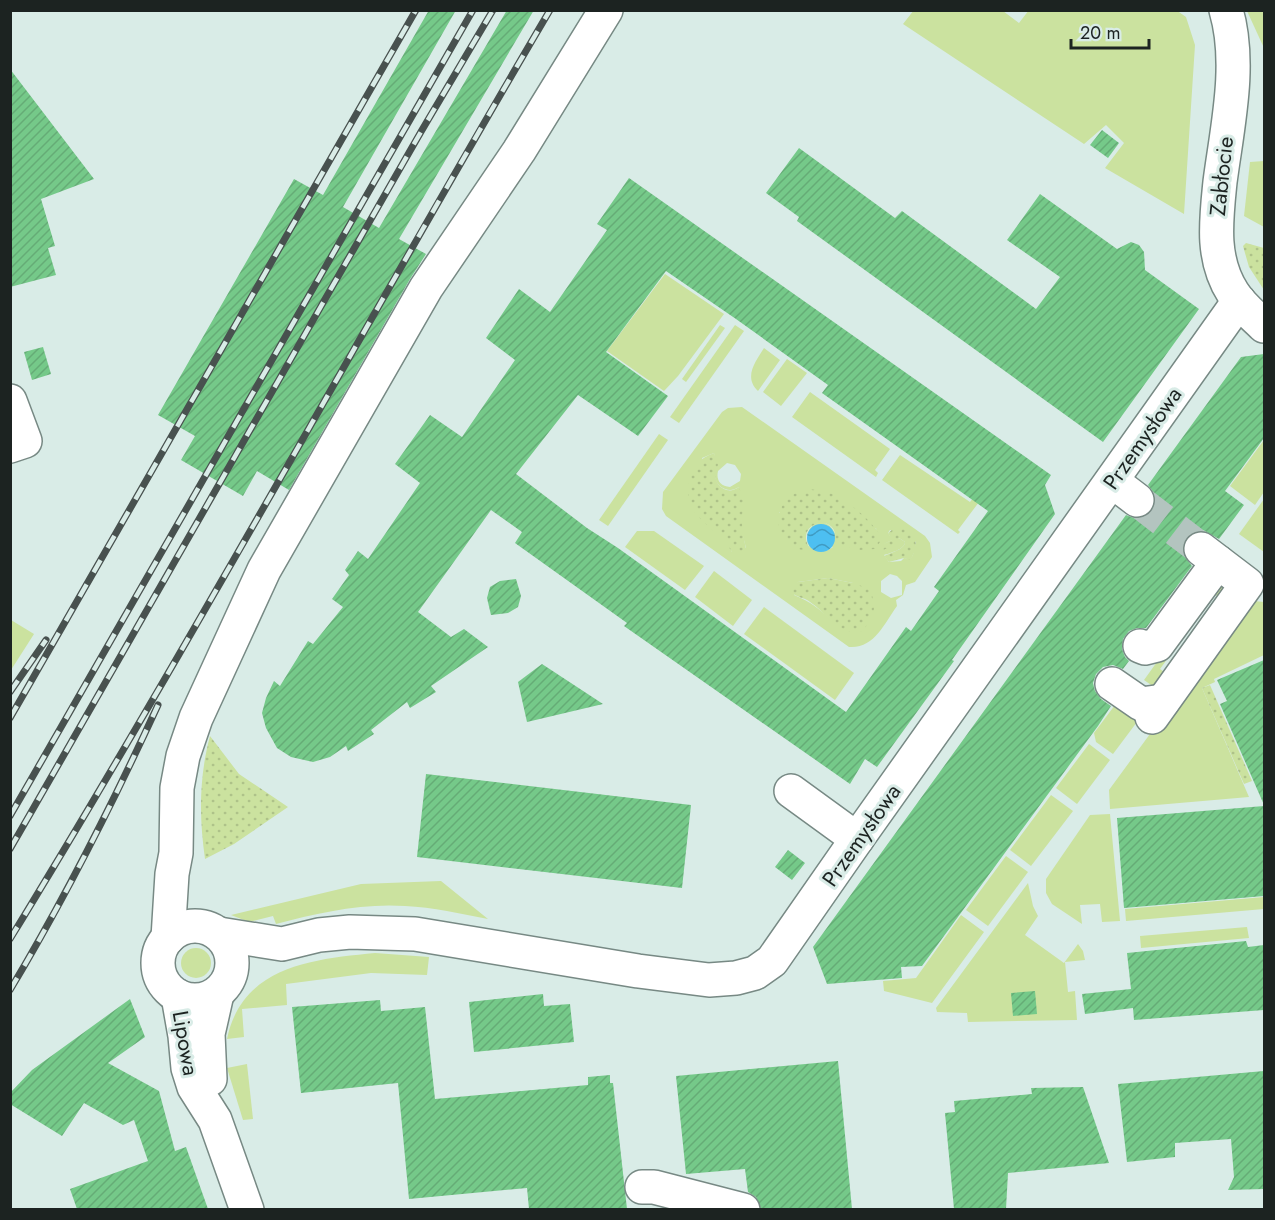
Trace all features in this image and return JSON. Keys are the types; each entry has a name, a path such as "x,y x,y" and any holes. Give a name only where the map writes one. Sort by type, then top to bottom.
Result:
{"street":[{"path":"168,938 169,904 176,853 177,788 186,746 201,707 264,570 426,288 519,151 606,10"},
{"name":"Zabłocie","path":"1226,10 1233,40 1233,71 1217,214 1216,244 1219,264 1229,287 1239,302 1264,326"},
{"name":"Przemysłowa","path":"223,987 282,944 319,935 350,932 415,934 709,980 736,978 755,973 772,961 857,839 1125,490 1239,302"},
{"path":"10,401 18,443"},
{"path":"1112,684 1142,704 1157,709 1256,590 1209,556 1157,645 1145,648 1140,645"},
{"path":"791,791 857,839"},
{"path":"176,853 209,930 227,944 232,955 233,968 223,987 208,999 187,1000 169,990 162,980 158,970 161,948 168,938 182,928 209,930"},
{"name":"Przemysłowa","path":"209,930 282,944"},
{"name":"Lipowa","path":"223,987 208,1034 208,1061 215,1120 247,1209"},
{"name":"Lipowa","path":"178,996 188,1068 194,1088 215,1120"},
{"path":"642,1187 654,1187 750,1209"}],"green space":[{"path":"914,10 1003,11 1019,23 1029,10 1176,10 1186,17 1195,45 1184,214 1105,168 1124,143 1106,125 1084,144 903,24"},
{"path":"1247,11 1264,11 1264,48"},
{"path":"1264,161 1264,227 1244,216 1250,162"},
{"path":"1246,243 1264,248 1264,290 1249,267 1243,246"},
{"path":"665,274 724,314 678,376 664,391 607,351"},
{"path":"720,325 725,328 686,382 682,379"},
{"path":"735,325 744,331 679,423 670,417"},
{"path":"764,348 780,360 758,391 751,380 751,375"},
{"path":"787,359 807,373 781,406 763,392"},
{"path":"810,392 890,449 875,470 878,473 876,477 792,417"},
{"path":"742,407 925,536 930,543 932,557 915,582 906,585 903,595 896,600 897,606 872,640 858,647 849,647 666,516 662,509 663,492 722,412 728,408","holes":["714,453 717,483 727,490 739,487 742,532 746,548 732,552 702,458","727,463 735,465 741,474 740,481 730,487 721,484 718,480 718,471","779,512 877,529 836,537 827,524 821,523 811,528 807,535 833,547 824,551 816,550 809,544 807,537 810,548","890,530 916,542 910,559 904,558 901,561 889,562 884,555 900,549 905,542 899,538 883,544 893,540 888,533","890,574 902,581 902,595 891,598 881,592 881,581","828,578 853,583 835,623 816,607 794,595 798,582"]},
{"path":"659,434 668,440 608,526 599,520"},
{"path":"1264,440 1264,492 1255,505 1230,486"},
{"path":"714,453 718,465 715,476 720,486 728,490 739,487 745,504 742,521 746,549 740,553 732,552 694,511 690,502 688,492 693,470 701,460"},
{"path":"900,455 970,502 977,493 982,498 958,530 960,532 958,534 882,480"},
{"path":"808,489 825,491 859,511 873,525 882,539 875,549 859,550 835,543 835,533 831,526 825,523 812,526 807,532 806,539 810,549 799,549 784,540 778,522 783,504 798,492"},
{"path":"1264,499 1264,552 1239,534"},
{"path":"896,527 909,530 914,537 916,548 910,560 904,558 889,562 884,556 903,547 905,542 899,538 894,545 881,551 880,547 892,540 888,533"},
{"path":"637,531 654,531 704,566 685,590 625,547"},
{"path":"714,571 752,600 733,626 695,597"},
{"path":"1221,573 1226,589 1222,599 1214,594 1160,669 1167,674 1157,689 1144,680"},
{"path":"828,578 870,589 874,611 863,631 852,632 842,628 811,602 789,589 798,582"},
{"path":"1254,601 1264,602 1264,655 1214,679 1215,682 1202,688 1249,797 1110,809 1109,790 1245,604"},
{"path":"764,607 854,673 835,700 744,634"},
{"path":"11,620 34,634 11,670"},
{"path":"1210,685 1252,781 1244,784 1202,688"},
{"path":"1118,701 1143,714 1113,754 1096,742 1094,733"},
{"path":"210,736 239,774 288,807 234,844 205,859 201,797"},
{"path":"1089,744 1110,760 1077,804 1056,788"},
{"path":"1051,795 1073,811 1031,866 1010,850"},
{"path":"1110,814 1120,921 1102,922 1100,904 1080,905 1082,924 1052,904 1046,893 1046,879 1090,815"},
{"path":"1006,856 1028,872 988,926 966,910"},
{"path":"441,881 488,919 426,908 389,905 340,910 276,924 273,916 249,922 231,915 361,884"},
{"path":"1028,883 1033,906 1038,916 1025,935 1064,963 1078,944 1083,951 1085,960 1065,962 1068,992 1075,991 1077,1020 968,1022 967,1013 937,1012 936,1008"},
{"path":"1264,897 1264,909 1126,921 1125,909"},
{"path":"961,915 984,932 932,1003 884,991 883,981 916,978"},
{"path":"1247,927 1249,938 1141,948 1140,936"},
{"path":"196,948 207,952 211,963 207,974 196,978 185,974 181,963 185,952"},
{"path":"375,953 429,957 427,975 371,973 286,984 287,1005 242,1009 244,1037 227,1039 235,1015 248,996 264,981 283,971 305,964"},
{"path":"247,1064 253,1119 243,1120 227,1068"}],"water":[{"path":"821,524 831,528 835,538 831,548 821,552 811,548 807,538 811,528"}],"building":[{"path":"429,10 456,10 343,207 379,228 507,10 534,10 399,239 426,254 289,490 257,471 243,496 181,460 195,436 158,415 294,179 323,195"},
{"path":"10,69 94,179 41,199 55,246 48,248 56,275 10,287"},
{"path":"1102,130 1119,143 1108,158 1090,145"},
{"path":"799,148 895,218 902,211 1036,309 1060,277 1007,240 1040,194 1117,249 1131,242 1139,245 1144,252 1145,270 1199,309 1103,442 797,221 799,217 766,193"},
{"path":"629,178 1051,475 1045,485 1055,514 952,660 954,661 877,767 865,759 850,784 624,626 627,623 515,543 522,532 491,510 418,612 451,637 464,629 488,647 431,686 436,692 410,708 407,702 371,730 374,734 348,751 346,746 330,757 313,762 291,757 277,748 266,728 262,713 266,698 274,681 280,686 308,641 313,644 343,607 332,599 349,575 345,570 358,551 368,559 420,483 395,464 430,415 462,437 515,360 486,338 519,289 550,312 607,230 597,224","holes":["666,271 828,385 822,393 988,511 934,587 939,591 911,631 906,627 846,712 587,528 516,474 578,395 638,436 668,396 606,352"]},
{"path":"43,347 51,374 32,380 24,352"},
{"path":"1264,354 1264,438 1225,491 1244,505 1219,539 1203,530 1193,532 1186,538 1182,547 1184,556 1192,566 1146,628 1129,631 1123,639 1122,649 1129,661 1123,669 1113,665 1103,667 1096,674 1093,683 1095,691 1111,706 1098,726 922,966 901,967 902,978 827,984 813,947 1126,515 1134,518 1144,517 1152,511 1156,502 1154,493 1148,485 1241,357"},
{"path":"516,579 521,596 518,607 508,613 491,615 487,598 490,587 500,581"},
{"path":"1264,660 1264,805 1220,704 1227,701 1217,680"},
{"path":"542,664 603,704 527,722 518,682"},
{"path":"426,774 691,805 682,888 417,857"},
{"path":"1264,806 1264,896 1124,908 1117,818"},
{"path":"788,850 805,863 792,880 775,867"},
{"path":"1246,941 1248,947 1264,945 1264,1010 1134,1020 1133,1008 1085,1014 1082,994 1131,989 1127,953"},
{"path":"1035,991 1037,1014 1013,1016 1011,993"},
{"path":"543,994 544,1006 570,1004 574,1042 474,1052 469,1002"},
{"path":"130,999 145,1037 108,1063 159,1091 175,1151 186,1147 208,1209 77,1209 70,1189 148,1161 134,1120 123,1125 84,1103 62,1136 10,1104 10,1093 32,1070"},
{"path":"380,1000 381,1011 425,1007 435,1099 588,1085 588,1077 610,1075 610,1083 613,1083 627,1209 529,1209 527,1188 409,1199 398,1083 301,1093 292,1007"},
{"path":"838,1061 852,1209 761,1209 756,1197 748,1192 745,1169 686,1174 676,1076"},
{"path":"1264,1071 1264,1189 1228,1190 1234,1177 1231,1139 1175,1143 1175,1157 1127,1162 1118,1084"},
{"path":"1083,1087 1109,1163 1008,1173 1006,1209 954,1209 945,1113 955,1112 954,1101 1032,1094 1031,1088"}],"tunnel":[{"path":"1137,500 1201,549"}],"railway":[{"path":"10,718 416,10"},
{"path":"10,816 473,10"},
{"path":"10,849 493,10"},
{"path":"10,939 148,708 550,10"},
{"path":"10,692 46,640"},
{"path":"10,990 88,850 158,705"}]}
